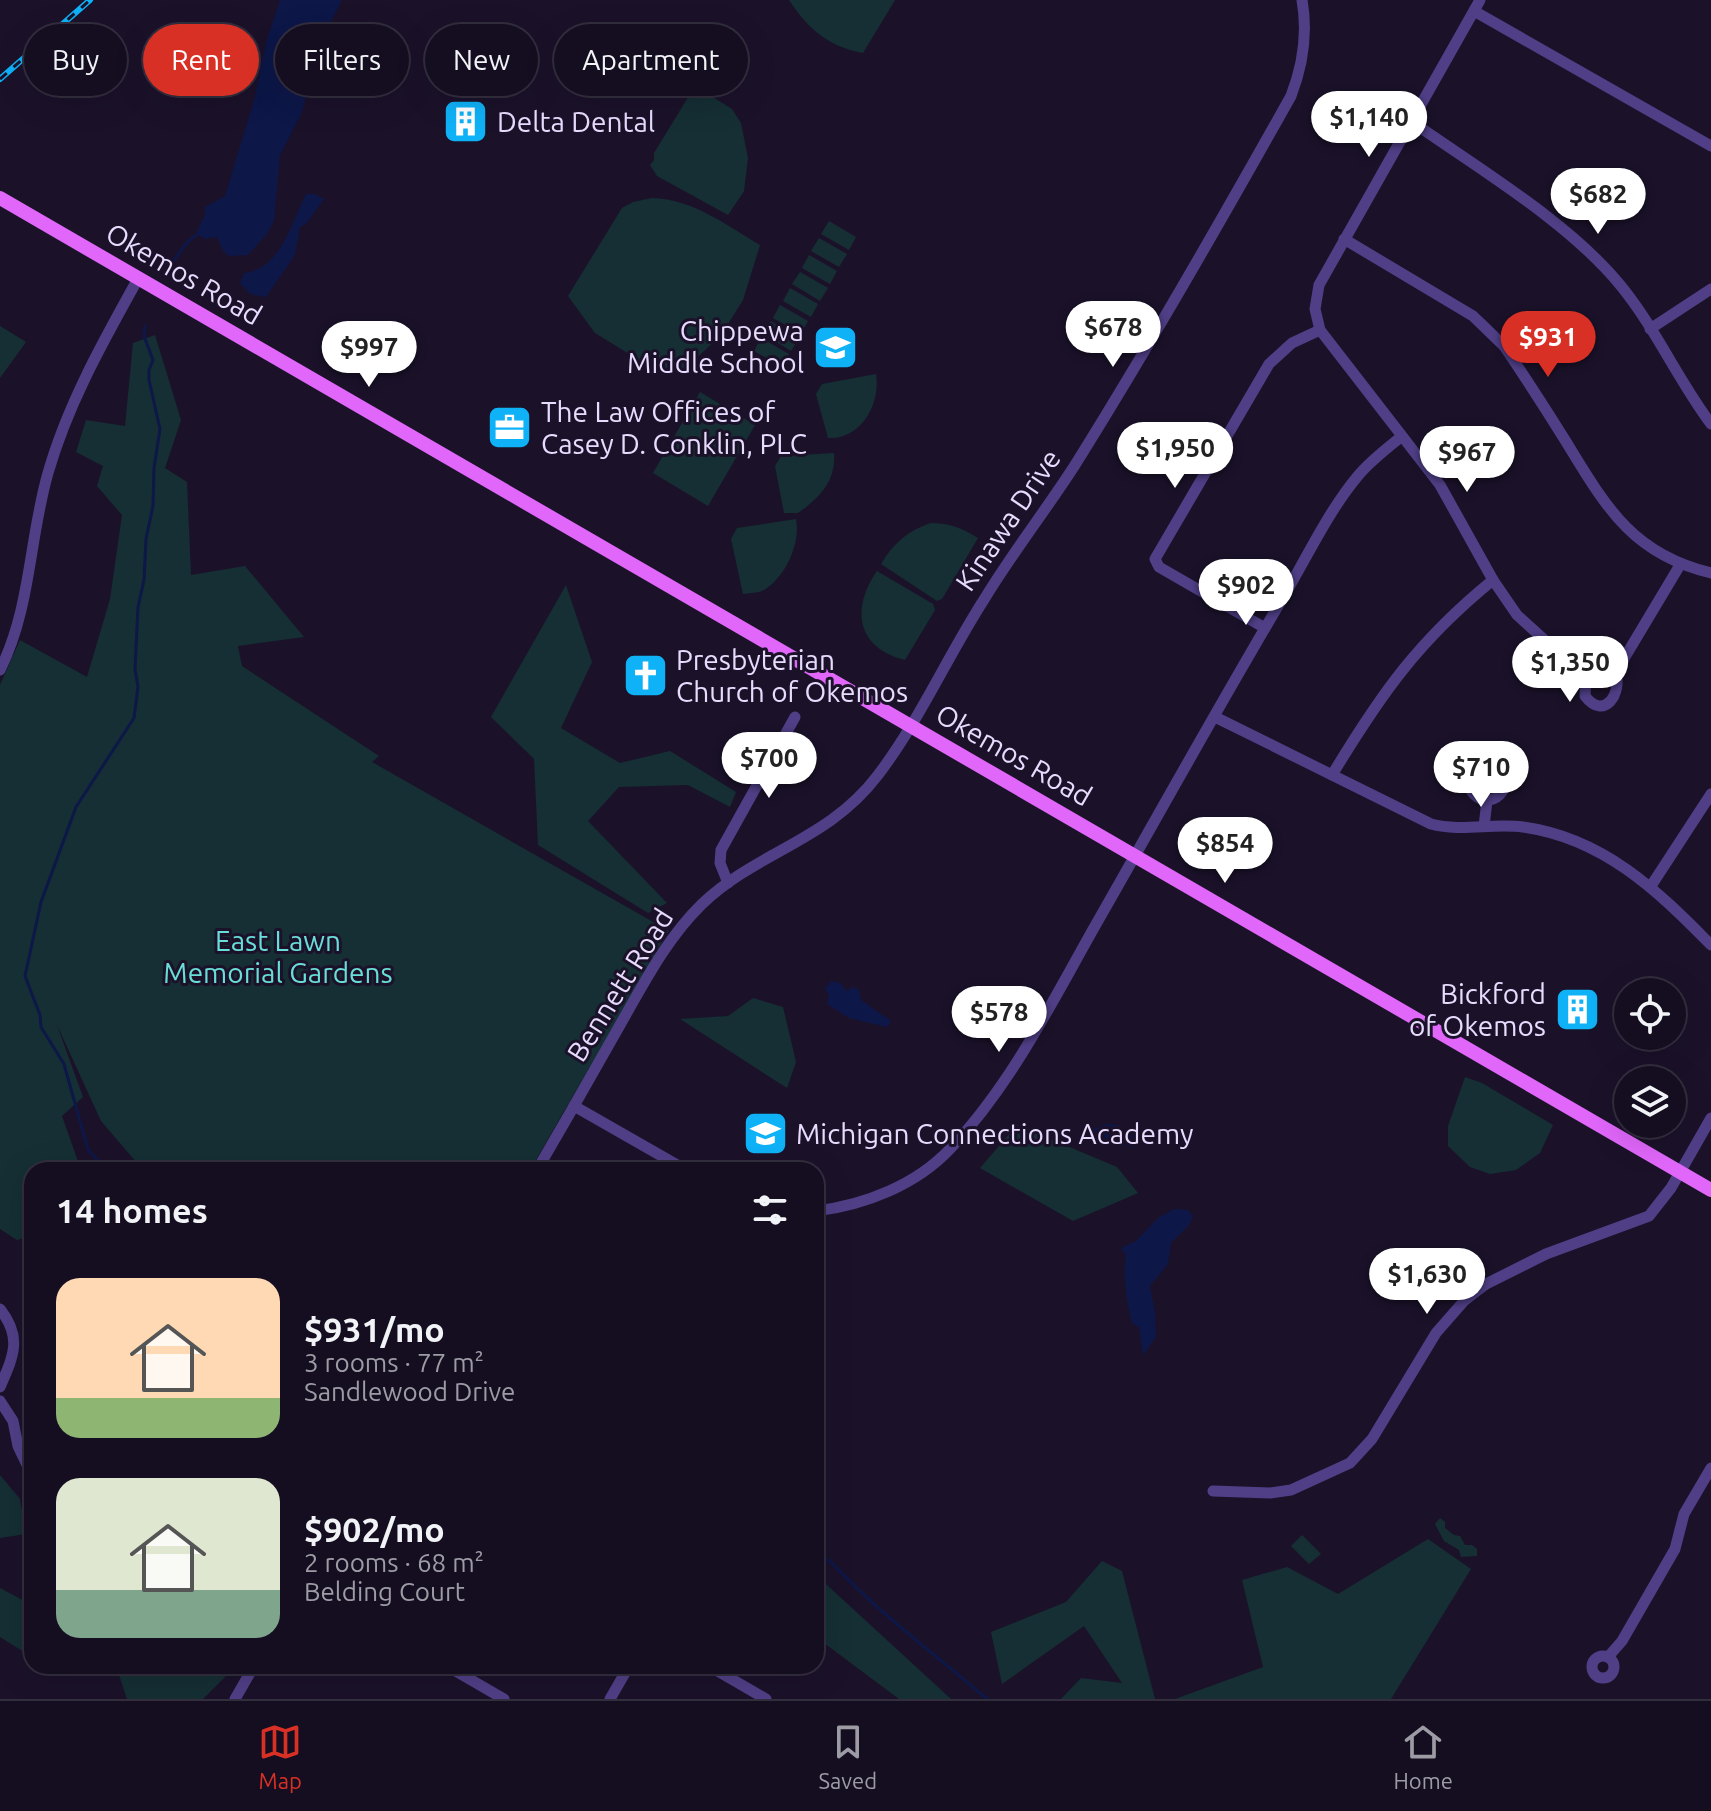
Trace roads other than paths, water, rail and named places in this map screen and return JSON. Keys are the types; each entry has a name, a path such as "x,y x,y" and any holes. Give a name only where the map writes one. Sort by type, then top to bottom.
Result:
{"main road":[{"name":"Okemos Road","path":"0,198 1711,1190"}],"street":[{"name":"Kinawa Drive","path":"910,725 986,596 1125,384 1291,96 1303,59 1302,0"},
{"path":"1616,672 1600,677 1575,670 1517,615 1493,580 1440,485 1320,330 1315,309 1319,285 1477,5 1711,146"},
{"path":"1411,121 1578,241 1623,288 1711,424"},
{"path":"1344,239 1473,316 1487,328 1504,346 1608,508 1646,546 1680,565 1711,573"},
{"path":"0,670 16,636 23,611 37,517 59,440 98,351 139,277"},
{"path":"1650,329 1711,289"},
{"path":"1265,628 1159,567 1155,559 1269,364 1292,343 1320,330"},
{"path":"824,1210 871,1199 924,1172 950,1149 998,1088 1039,1023 1265,628 1357,476 1401,437"},
{"path":"1586,675 1585,696 1592,703 1607,704 1614,698 1616,672 1680,565"},
{"path":"1332,775 1395,677 1425,641 1493,580"},
{"path":"728,883 720,863 721,850 795,717"},
{"path":"1215,717 1431,824 1454,828 1522,827 1563,836 1608,857 1651,886 1711,945"},
{"name":"Bennett Road","path":"542,1162 666,948 694,912 756,864 818,831 848,808 878,775 910,725"},
{"path":"1651,886 1711,794"},
{"path":"1484,826 1487,801"},
{"path":"574,1106 672,1162"},
{"path":"1213,1491 1270,1493 1291,1490 1350,1463 1372,1439 1436,1333 1464,1301 1486,1284 1546,1254 1649,1216 1680,1172 1711,1118"},
{"path":"0,1309 11,1323 15,1345 0,1387"},
{"path":"0,1401 13,1421 24,1458"},
{"path":"1608,1657 1622,1641 1675,1549 1684,1514 1711,1468"},
{"path":"237,1698 250,1674"},
{"path":"461,1674 504,1699"},
{"path":"610,1699 624,1674"},
{"path":"723,1674 766,1699"}],"waterway":[{"path":"169,267 185,245 198,234"},
{"path":"99,1162 88,1150 64,1064 41,1027 40,1015 25,976 41,902 76,807 134,718 138,687 135,669 138,607 144,580 160,429 149,380 153,360 144,336 145,326"},
{"path":"824,1558 987,1699"}],"railway":[{"path":"0,79 90,0"}],"place":[{"name":"Delta Dental","path":"466,122"},
{"name":"Chippewa Middle School","path":"835,347"},
{"name":"The Law Offices of Casey D. Conklin, PLC","path":"510,428"},
{"name":"Presbyterian Church of Okemos","path":"645,676"},
{"name":"Bickford of Okemos","path":"1577,1010"},
{"name":"Michigan Connections Academy","path":"765,1134"}],"park label":[{"name":"East Lawn Memorial Gardens","path":"278,957"}]}
